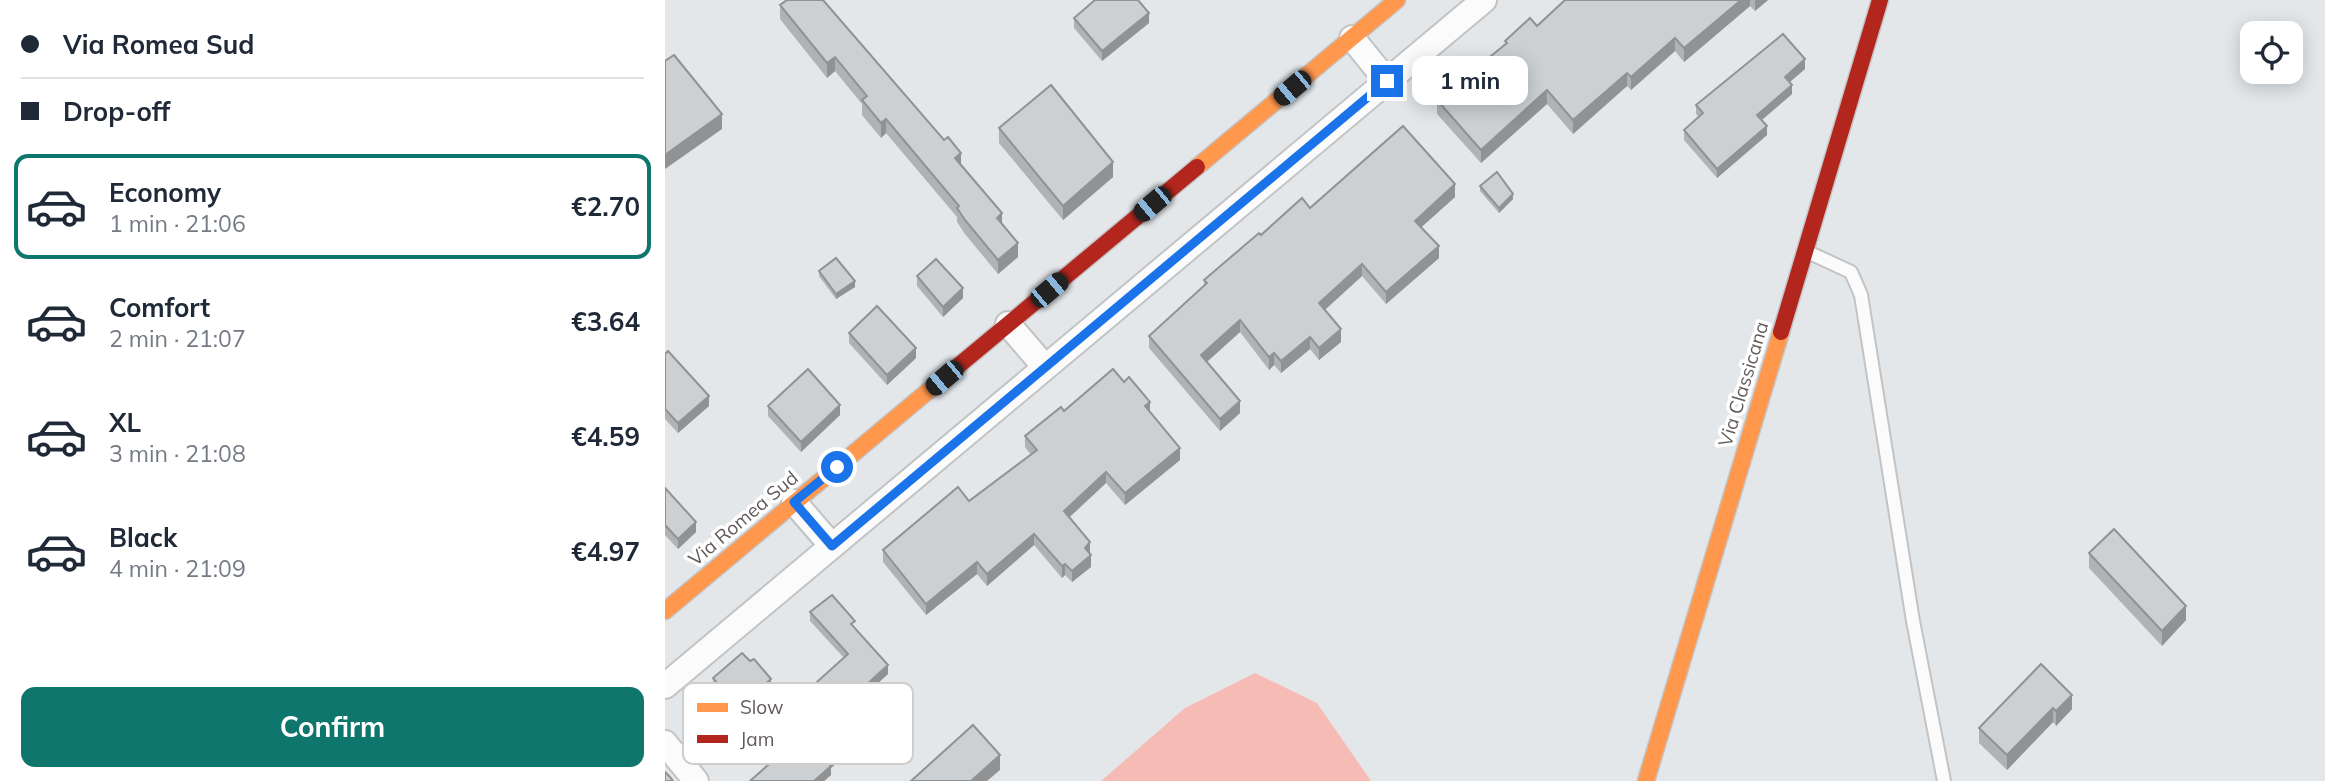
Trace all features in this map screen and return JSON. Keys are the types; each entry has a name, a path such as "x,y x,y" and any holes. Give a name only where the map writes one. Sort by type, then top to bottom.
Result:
{"main road":[{"name":"Via Romea Sud","path":"665,611 1397,0"},
{"name":"Via Classicana","path":"1724,578 1881,0"},
{"name":"Via Classicana","path":"1646,781 1881,0"}],"street":[{"path":"665,686 1484,0"},
{"path":"1352,38 1387,81"},
{"path":"1008,324 1045,367"},
{"path":"794,502 832,546"},
{"path":"665,743 696,781"}],"lane":[{"path":"1812,254 1851,272 1861,295 1913,621 1944,781"}],"shaded area":[{"path":"1255,673 1317,703 1371,781 1101,781 1185,708"}],"building":[{"path":"787,0 823,0 944,140 948,137 961,153 955,158 1002,213 997,218 1018,243 998,260 965,220 957,208 959,206 886,119 881,123 862,100 867,96 835,57 827,63 780,5"},
{"path":"1095,0 1138,0 1149,13 1102,51 1074,18"},
{"path":"1565,0 1741,0 1684,48 1675,38 1631,77 1627,73 1573,120 1547,90 1481,150 1437,100 1507,43 1505,41 1530,18 1537,26"},
{"path":"1783,34 1805,59 1785,77 1792,85 1757,115 1767,126 1717,169 1684,130 1703,113 1696,105"},
{"path":"674,55 722,114 665,155 665,61"},
{"path":"1051,85 1113,162 1063,206 999,128"},
{"path":"1403,126 1455,184 1415,221 1439,246 1386,292 1362,264 1319,303 1341,329 1319,348 1310,337 1281,361 1274,353 1269,357 1240,320 1201,355 1240,401 1220,419 1149,336 1207,283 1204,280 1259,233 1261,235 1302,198 1310,208"},
{"path":"1497,172 1513,194 1499,208 1480,186"},
{"path":"836,258 855,281 836,294 819,271"},
{"path":"936,259 963,288 943,307 917,276"},
{"path":"877,306 916,348 887,375 849,333"},
{"path":"668,351 709,396 678,423 665,409 665,354"},
{"path":"808,369 840,405 801,442 768,406"},
{"path":"1113,369 1124,382 1129,377 1150,402 1145,406 1180,448 1125,493 1106,472 1064,511 1090,542 1085,548 1091,555 1072,571 1065,564 1062,566 1034,534 987,574 977,562 926,604 883,550 958,487 969,501 1037,450 1025,436 1061,407 1064,411"},
{"path":"665,488 696,522 678,539 665,525"},
{"path":"2114,529 2186,606 2162,631 2089,553"},
{"path":"832,595 855,621 851,624 888,665 868,683 816,683 848,654 810,612"},
{"path":"742,653 750,661 754,659 771,679 766,683 717,683 713,678"},
{"path":"2041,664 2072,695 2056,711 2053,708 2007,755 1979,728"},
{"path":"973,725 1000,755 971,781 911,781"},
{"path":"769,764 831,766 814,781 750,781"},
{"path":"665,772 670,777 673,781 665,781"}],"traffic: slow":[{"path":"1197,167 1397,0"},
{"path":"1646,781 1781,332"},
{"path":"665,611 940,381"}],"traffic: jam":[{"path":"1781,332 1880,0"},
{"path":"940,381 1197,167"}],"route":[{"path":"837,467 794,502 832,546 1387,81"}]}
